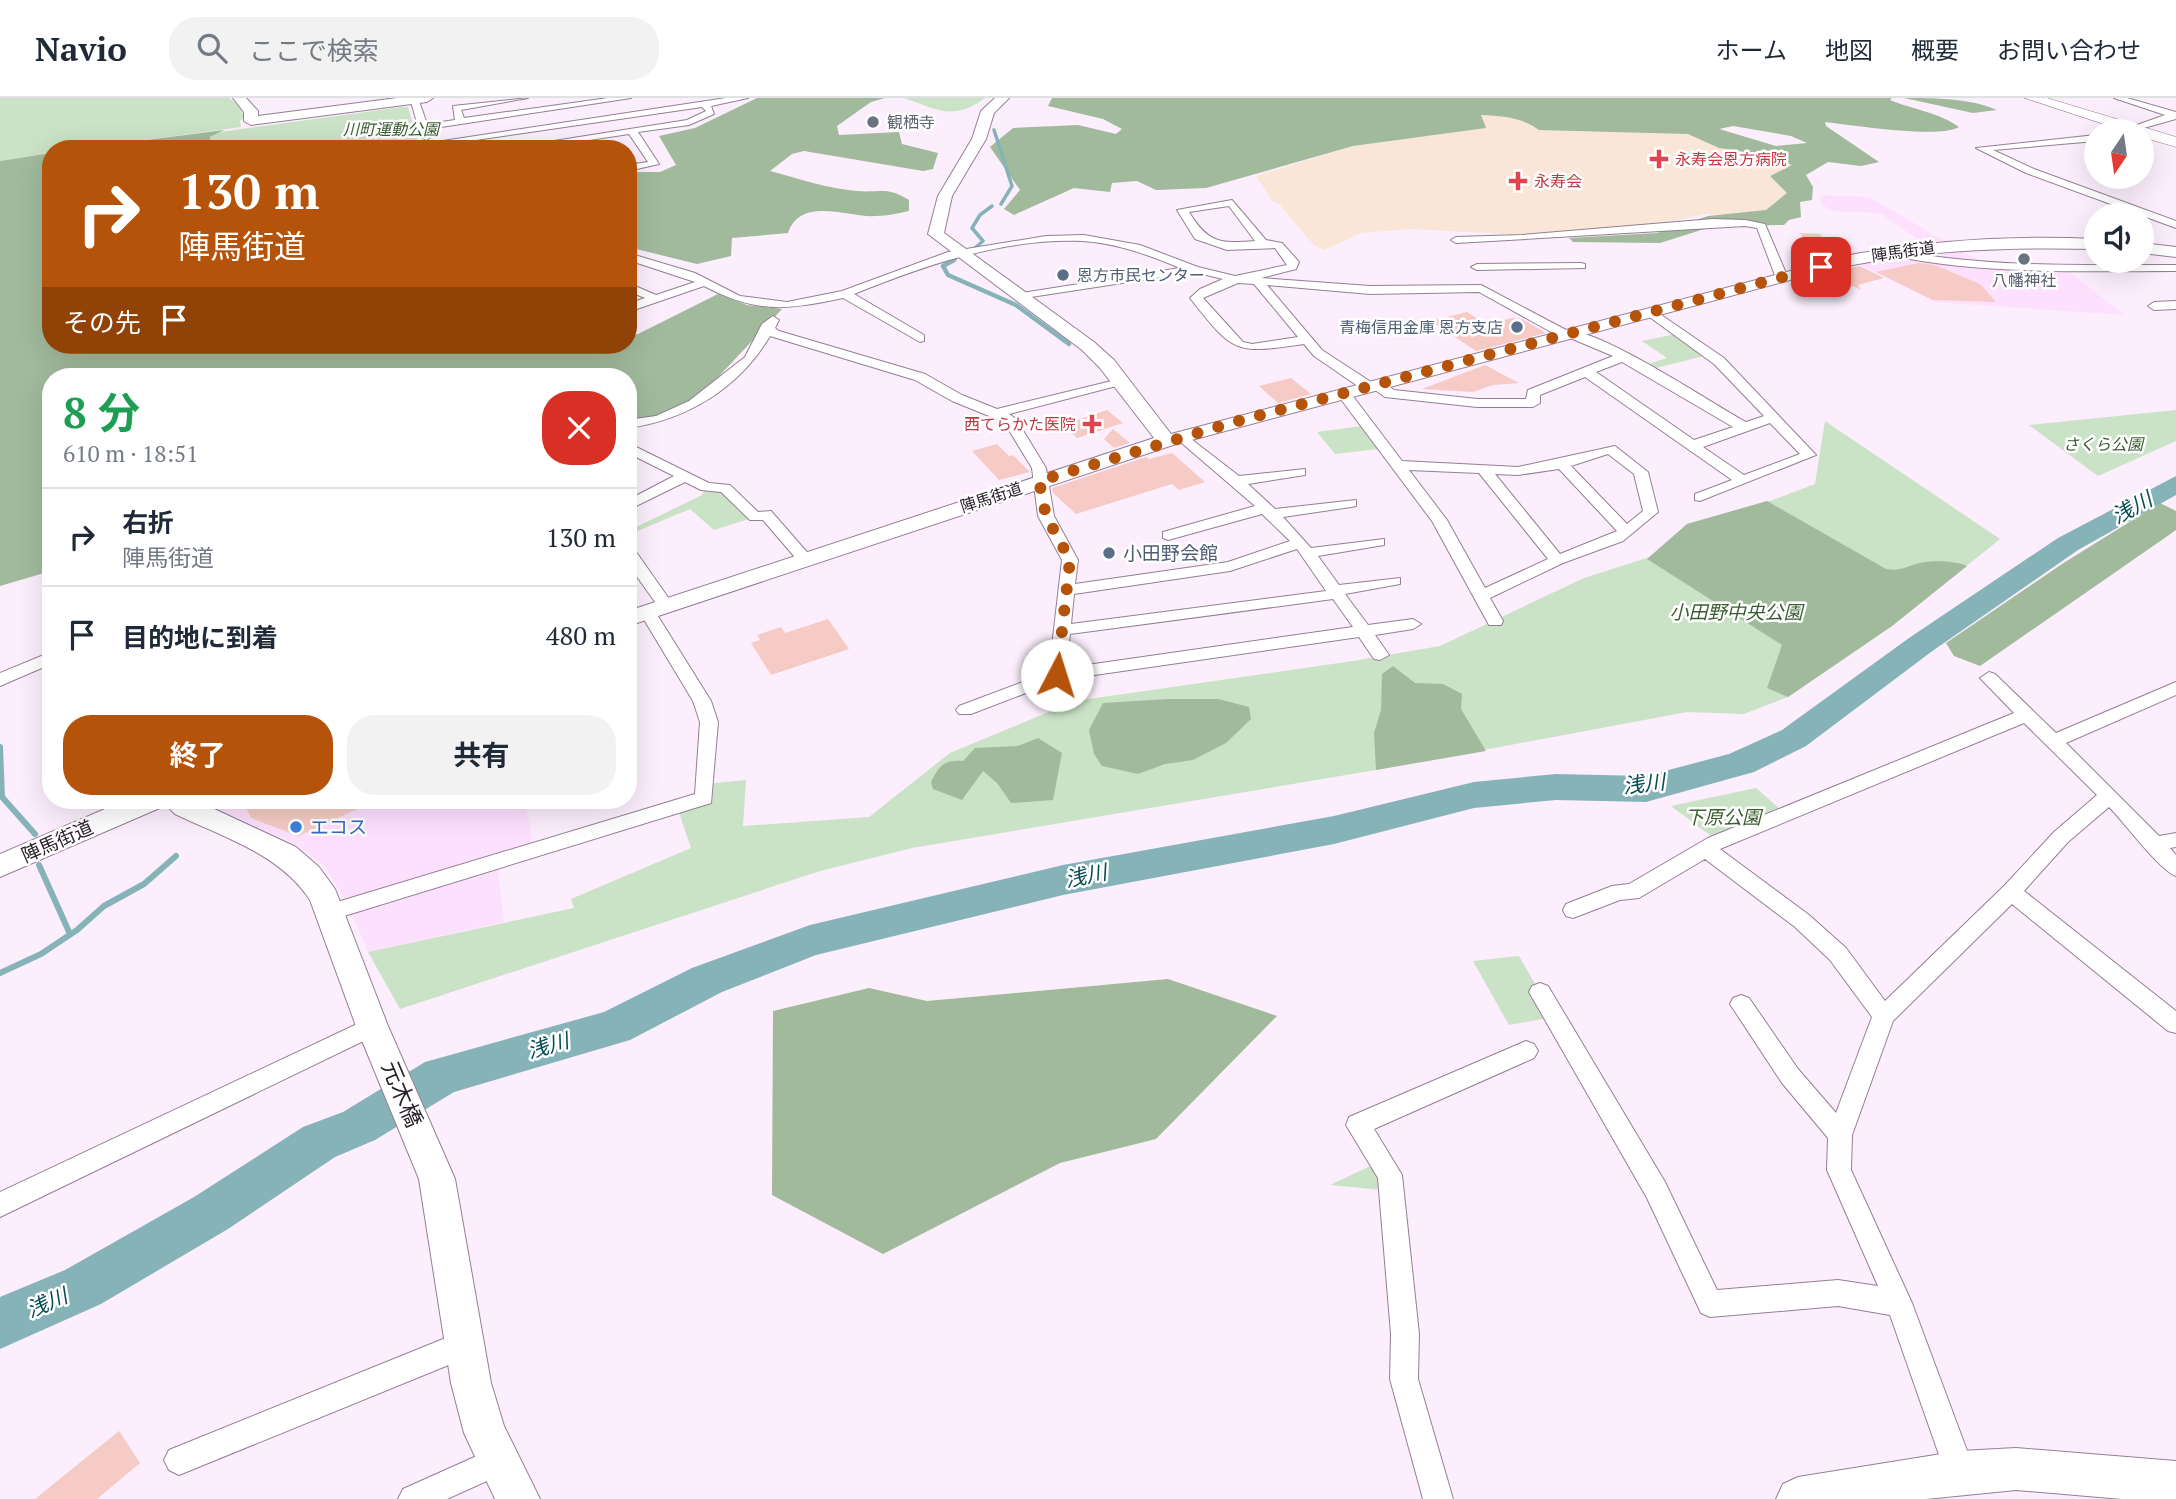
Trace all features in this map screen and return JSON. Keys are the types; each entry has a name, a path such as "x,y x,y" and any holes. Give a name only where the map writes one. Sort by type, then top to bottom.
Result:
{"main road":[{"path":"2032,98 2097,119"},
{"path":"2154,136 2176,142"}],"street":[{"path":"239,98 251,111 251,121 418,99 427,140"},
{"path":"460,121 456,108 524,98"},
{"path":"423,127 560,103 627,98"},
{"path":"466,140 702,101 744,98"},
{"path":"1003,98 988,111 979,139 945,196 935,228 941,239 1021,297 1059,332 1102,359 1174,438 1236,481 1269,511 1304,548 1380,655"},
{"path":"2118,98 2175,115"},
{"path":"567,140 689,122 710,112 702,101"},
{"path":"560,103 580,138"},
{"path":"2154,123 2175,115"},
{"path":"632,131 654,164 637,167"},
{"path":"2084,139 1981,148 2030,171 2176,225"},
{"path":"1263,243 1232,203 1183,208 1199,237 1227,247 1263,243 1278,245 1294,264 1270,274 1234,279 1196,298 1240,345 1252,348 1306,340"},
{"path":"1481,288 1481,274 1456,240 1522,238 1633,228 1648,230 1725,221 1761,226 1782,278"},
{"path":"637,259 706,282 752,303 787,306 845,294 923,262 960,253 1046,239 1084,238 1140,248 1194,269 1234,279 1370,290 1481,288 1569,334 1623,357 1744,427"},
{"name":"陣馬街道","path":"637,616 1174,438 1782,278 1890,252 2005,242 2084,244"},
{"path":"2154,249 2176,252"},
{"path":"1890,252 1907,257 2084,268"},
{"path":"637,265 645,262"},
{"path":"1477,267 1533,272 1578,262 1591,279"},
{"path":"2154,270 2176,268"},
{"path":"1021,297 1194,269"},
{"path":"2154,272 2176,283"},
{"path":"637,306 706,282"},
{"path":"1258,282 1318,354 1390,394 1477,403 1533,403 1533,393 1623,357"},
{"path":"637,290 656,299"},
{"path":"845,294 920,338"},
{"path":"2154,306 2176,305"},
{"path":"637,424 659,421 694,404 750,359 766,327 787,306"},
{"path":"1650,313 1719,361 1809,455 1700,497"},
{"path":"766,327 775,334 920,377 957,398 1009,419 1038,468 1046,516 1070,560 1057,675"},
{"path":"1587,372 1743,481"},
{"path":"999,413 1119,380"},
{"path":"1344,394 1438,520 1495,621"},
{"path":"1692,446 1773,417"},
{"path":"1397,465 1518,471 1562,464 1610,449 1642,472 1651,512 1626,532 1557,560 1481,596"},
{"path":"637,452 706,487 725,488 755,517 766,514 805,559"},
{"path":"1562,464 1626,532"},
{"path":"1483,469 1557,560"},
{"path":"1236,481 1300,472"},
{"path":"637,501 684,477"},
{"path":"1168,535 1269,511 1351,503"},
{"path":"1066,590 1230,566 1304,548 1379,542"},
{"path":"331,912 704,798 709,722 702,701 637,570"},
{"path":"1061,630 1336,593 1394,581"},
{"path":"965,710 1057,675 1413,624"},
{"path":"0,680 42,661"},
{"path":"1989,678 2107,798 2128,814 2176,868"},
{"path":"2053,741 2176,688"},
{"path":"1573,910 1619,892 1632,892 1715,843 2027,715"},
{"path":"1960,1472 1899,1303 1839,1170 1840,1135 1884,1016 2011,891 2061,837 2107,798"},
{"name":"陣馬街道","path":"0,866 131,809"},
{"name":"元木橋","path":"189,809 286,855 318,886 331,912 374,1030 437,1180 463,1345 485,1433 518,1499"},
{"path":"2152,844 2176,840"},
{"path":"1706,849 1802,921 1838,954 1884,1016"},
{"path":"2011,891 2176,1024"},
{"path":"1540,992 1657,1190 1710,1304 1838,1293 1899,1303"},
{"path":"1741,1004 1790,1076 1840,1135"},
{"path":"0,1205 374,1030"},
{"path":"1438,1499 1404,1379 1405,1334 1390,1175 1358,1125 1527,1051"},
{"path":"179,1460 463,1345"},
{"path":"413,1499 499,1461"},
{"path":"1798,1499 1960,1472 2015,1469 2156,1486"}],"shaded area":[{"name":"永寿会","path":"1480,115 1506,116 1527,121 1539,130 1716,127 1772,147 1803,164 1768,176 1786,185 1792,196 1776,216 1705,214 1646,227 1637,225 1523,235 1411,229 1361,233 1325,250 1314,245 1278,203 1272,201 1256,176 1353,146 1486,128"},
{"path":"1820,195 1869,197 1984,264 2068,271 2124,315 1935,302 1857,263 1903,259 1948,260 1880,213 1830,211 1821,203"},
{"path":"217,809 526,809 534,852 497,863 504,922 368,952 349,906 325,867 297,845"}],"green space":[{"path":"0,98 229,98 240,106 244,118 240,121 241,127 144,140 42,140 42,154 0,161"},
{"path":"757,98 885,98 871,102 837,126 839,135 899,132 902,144 938,153 933,169 923,171 804,151 792,154 770,171 835,188 895,193 909,200 909,211 865,216 814,211 794,221 788,233 732,238 731,256 697,264 637,249 637,172 660,172 676,165 659,136 695,128"},
{"path":"904,98 985,98 963,110 945,111"},
{"path":"1052,98 1892,98 1890,100 1935,115 1959,127 1933,132 1825,122 1826,126 1879,162 1861,166 1828,162 1806,175 1813,187 1812,200 1800,202 1801,217 1789,220 1784,225 1714,226 1660,243 1573,242 1569,238 1657,233 1708,216 1766,210 1787,193 1770,176 1792,165 1765,155 1719,148 1688,134 1539,130 1519,120 1481,115 1486,128 1353,146 1206,188 1156,190 1137,181 1112,183 1110,192 1074,188 1014,215 1004,209 1020,190 990,147 1013,128 1078,125 1116,134 1122,129 1103,119 1048,106","holes":["1733,126 1791,136 1807,143 1776,146 1719,129"]},
{"path":"1904,98 1964,101 1997,110 1973,113"},
{"name":"川町運動公園","path":"408,107 417,140 210,140 210,137 220,132"},
{"path":"224,130 210,137 210,140 146,140"},
{"path":"42,154 42,354 637,354 637,334 718,294 747,305 782,309 689,408 637,421 637,368 42,368 42,574 0,586 0,161"},
{"path":"1676,334 1704,356 1648,370 1642,366 1667,358 1642,341"},
{"name":"さくら公園","path":"2176,410 2176,441 2098,476 2029,425"},
{"name":"小田野中央公園","path":"1825,421 2000,539 1892,626 1788,697 1744,714 1687,712 1376,770 912,848 820,871 400,1009 368,952 574,908 571,899 691,848 677,807 704,798 706,784 746,780 743,826 869,817 950,753 1075,701 1440,646 1584,578 1653,556 1687,524 1770,501 1815,484"},
{"path":"1361,426 1379,449 1335,454 1317,432"},
{"path":"706,487 725,488 755,517 714,530 690,509 637,531 637,527 702,495"},
{"path":"1767,501 1886,569 1900,569 1931,562 1951,562 1967,566 1892,626 1788,697 1767,688 1782,645 1647,559 1687,524"},
{"path":"2160,503 2176,511 2176,530 1980,666 1954,656 1946,643 2062,564"},
{"path":"1393,666 1415,683 1443,684 1462,694 1461,709 1486,751 1376,770 1374,733 1381,710 1382,674"},
{"path":"1218,699 1249,707 1251,719 1226,743 1193,760 1165,764 1138,774 1102,766 1094,754 1089,730 1103,703"},
{"path":"1038,738 1062,753 1053,800 1011,803 997,783 983,771 962,800 933,789 931,782 940,768 951,761 963,761 975,748 1018,746"},
{"name":"下原公園","path":"1756,788 1787,815 1719,842 1671,806"},
{"path":"1519,956 1554,1017 1509,1025 1473,961"},
{"path":"1168,979 1277,1016 1156,1139 1060,1163 883,1254 772,1195 773,1011 869,988 927,1001"},
{"path":"1381,1161 1392,1191 1330,1185"}],"building":[{"path":"1800,233 1820,234 1837,256 1819,261"},
{"path":"1918,263 1935,265 1980,284 1996,302 1933,300 1876,272"},
{"path":"1860,266 1884,278 1858,285 1861,290 1826,273"},
{"path":"1467,312 1486,324 1513,318 1522,319 1546,333 1476,351 1431,321"},
{"path":"1485,365 1519,383 1493,385 1473,392 1422,389"},
{"path":"1291,378 1311,394 1278,403 1259,386"},
{"name":"西てらかた医院","path":"1107,410 1123,423 1077,438 1062,425"},
{"path":"1113,429 1130,443 1114,448 1104,439"},
{"path":"997,444 1030,472 999,480 972,451"},
{"path":"1172,453 1205,482 1179,490 1172,484 1076,514 1053,493 1052,488 1146,457 1149,459"},
{"path":"828,619 849,649 771,675 751,643 760,640 757,635 781,627 785,633"},
{"name":"エコス","path":"246,809 358,809 298,836 251,818"},
{"path":"119,1431 140,1463 97,1499 35,1499"}],"waterway":[{"path":"994,130 1012,186 1001,204"},
{"path":"974,249 983,241 972,228 980,215 992,206"},
{"path":"953,261 943,266 948,275 1016,305 1069,344"},
{"name":"浅川","path":"0,1323 83,1287 211,1213 319,1142 359,1126 441,1076 615,1027 707,980 810,941 1063,880 1334,830 1474,795 1556,787 1646,789 1741,763 1794,738 1920,645 2068,544 2176,484"},
{"path":"0,747 2,797 35,834"},
{"path":"0,973 41,954 77,930 104,906 144,884 176,856"},
{"path":"39,865 70,934"}],"place":[{"name":"観栖寺","path":"873,122"},
{"name":"永寿会恩方病院","path":"1659,159"},
{"name":"永寿会","path":"1518,181"},
{"name":"八幡神社","path":"2024,259"},
{"name":"恩方市民センター","path":"1063,275"},
{"name":"青梅信用金庫 恩方支店","path":"1517,327"},
{"name":"西てらかた医院","path":"1092,424"},
{"name":"小田野会館","path":"1109,553"},
{"name":"エコス","path":"296,827"}],"route":[{"path":"1057,675 1070,560 1046,516 1039,481 1227,424 1821,267"}]}
